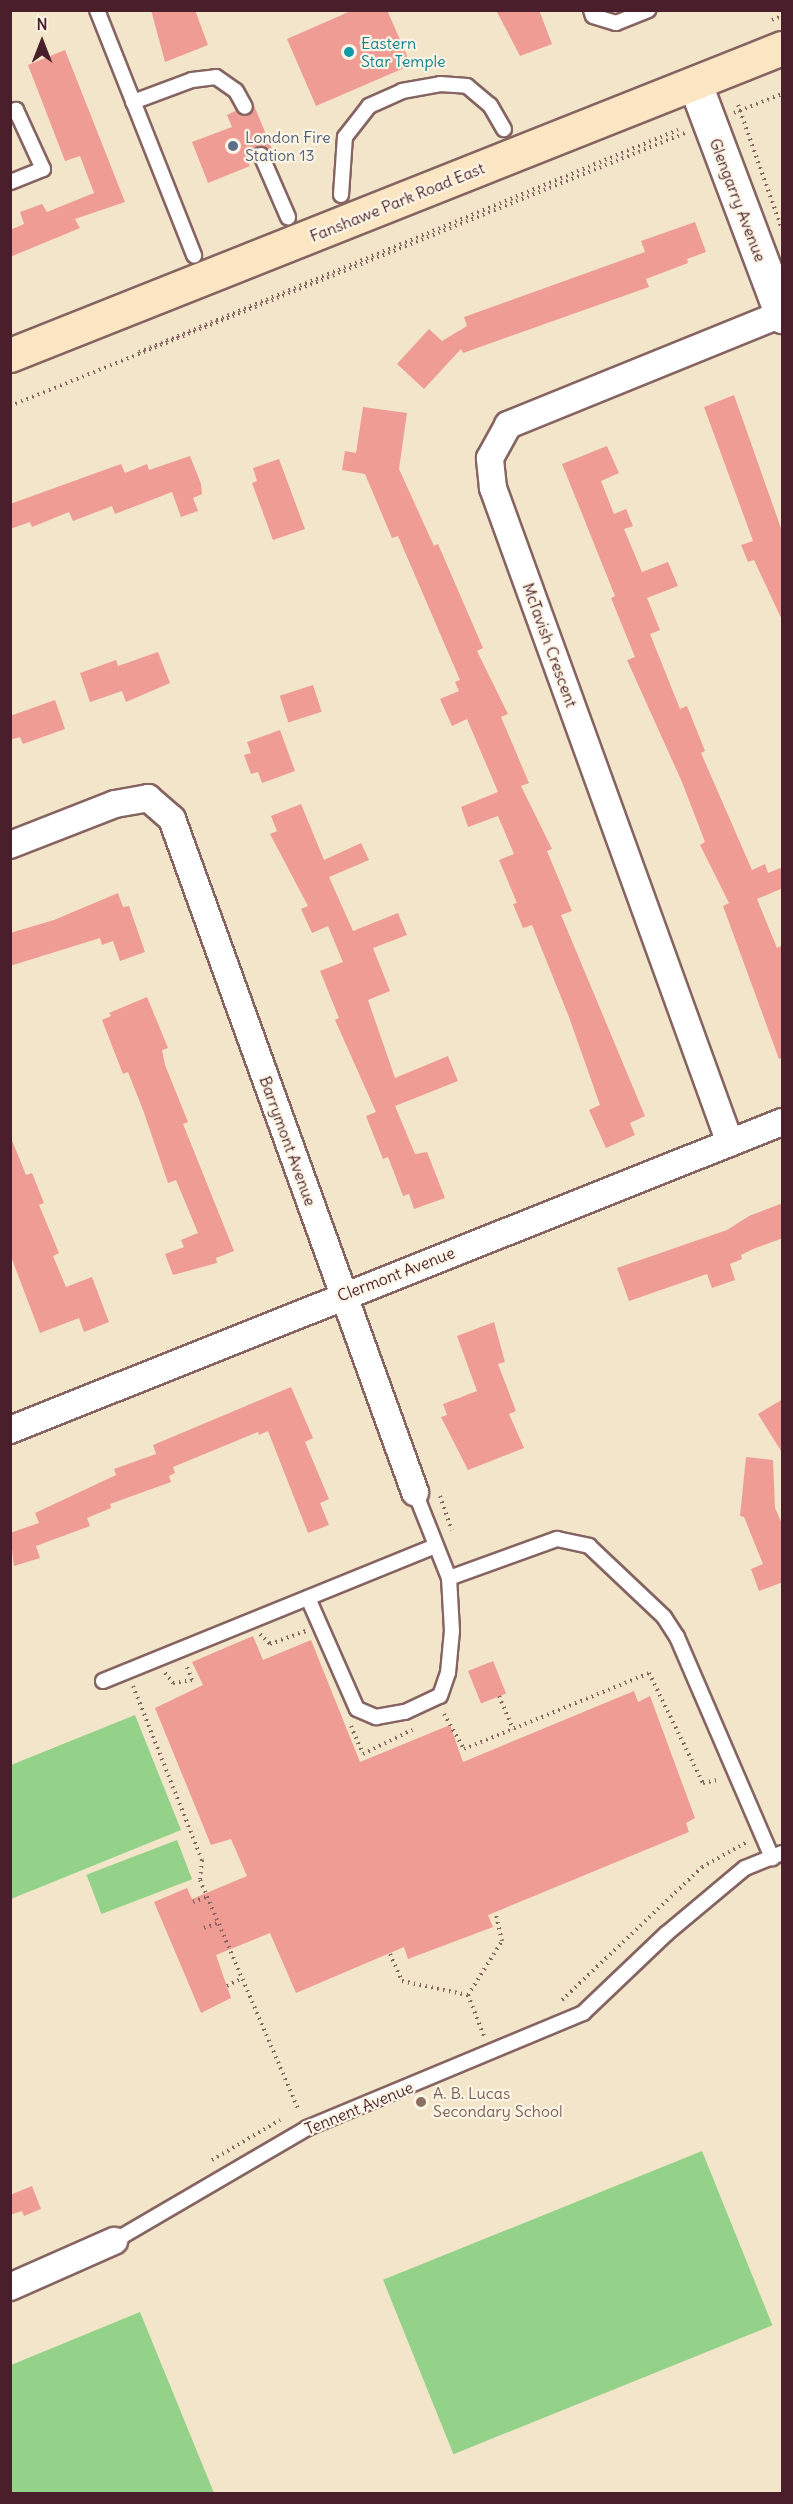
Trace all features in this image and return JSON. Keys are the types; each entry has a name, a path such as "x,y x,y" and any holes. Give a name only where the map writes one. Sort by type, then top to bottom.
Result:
{"main road":[{"name":"Fanshawe Park Road East","path":"10,355 783,48"}],"street":[{"name":"Glengarry Avenue","path":"695,84 693,127 782,315"},
{"name":"McTavish Crescent","path":"730,1143 497,499 490,458 508,425 782,315"},
{"name":"Barrymont Avenue","path":"10,845 115,804 148,798 172,819 415,1492"},
{"name":"Clermont Avenue","path":"10,1430 343,1294 783,1122"},
{"name":"Tennent Avenue","path":"10,2287 114,2241"}],"lane":[{"path":"97,10 194,255"},
{"path":"591,10 593,16 616,23 649,10"},
{"path":"133,102 192,80 216,77 236,91 245,107"},
{"path":"341,195 345,136 369,106 402,91 440,84 467,86 490,105 504,129"},
{"path":"10,113 16,110 43,169 10,182"},
{"path":"261,155 288,217"},
{"path":"308,1598 357,1709 376,1716 405,1712 440,1696 448,1673 452,1631 448,1578 415,1492"},
{"path":"448,1578 557,1539 589,1546 664,1617 677,1637 777,1855"},
{"path":"103,1681 435,1546"},
{"name":"Tennent Avenue","path":"114,2241 307,2128 583,2013 666,1934 736,1875 777,1855"}],"path":[{"path":"10,405 693,127 783,94"},
{"path":"738,105 783,232"},
{"path":"10,405 693,127"},
{"path":"255,1630 270,1644 310,1629 315,1640"},
{"path":"161,1668 174,1683 192,1680 184,1660"},
{"path":"444,1715 464,1749 649,1673 703,1783 716,1778 721,1789"},
{"path":"131,1679 202,1860 200,1880 299,2110"},
{"path":"500,1696 513,1729"},
{"path":"434,1720 444,1715 449,1708"},
{"path":"350,1723 363,1754 423,1725"},
{"path":"560,2002 702,1867 748,1842 743,1831"},
{"path":"193,1902 207,1897"},
{"path":"468,1995 502,1941 496,1916"},
{"path":"204,1928 218,1923"},
{"path":"390,1954 402,1981 468,1995"},
{"path":"227,1986 242,1978"},
{"path":"468,1995 485,2037"},
{"path":"474,2041 495,2033"},
{"path":"204,2166 242,2140 310,2106"}],"green space":[{"path":"135,1715 181,1830 11,1899 11,1765"},
{"path":"177,1840 192,1879 101,1914 86,1875"},
{"path":"702,2151 772,2325 453,2454 383,2280"},
{"path":"140,2312 214,2493 11,2493 11,2365"}],"building":[{"path":"151,10 195,10 208,45 165,62"},
{"name":"Eastern Star Temple","path":"353,10 387,10 411,65 316,106 287,39"},
{"path":"496,10 539,10 552,44 520,56"},
{"path":"65,50 125,202 75,219 80,228 10,257 10,230 24,224 20,212 42,204 47,212 94,193 80,156 65,161 28,65"},
{"name":"London Fire Station 13","path":"253,103 273,151 257,147 253,158 247,160 250,166 208,183 192,142 232,127 227,115 237,110 249,115"},
{"path":"695,222 706,252 687,259 688,263 646,279 649,287 463,353 461,349 424,389 397,364 429,329 442,341 467,326 464,317 645,252 641,241"},
{"path":"734,395 783,534 783,622 754,560 748,562 741,545 753,541 704,407"},
{"path":"363,407 407,413 399,469 434,546 438,544 483,648 477,651 508,714 501,717 529,783 521,786 552,849 547,851 572,911 561,915 645,1116 630,1123 635,1135 606,1148 589,1110 600,1105 569,1017 532,925 523,928 513,904 517,903 499,860 514,854 498,816 468,827 461,807 498,792 467,719 452,726 440,699 459,691 455,682 460,680 398,536 392,538 365,474 342,470 345,451 356,453"},
{"path":"607,446 619,473 601,481 614,514 626,509 633,526 624,529 642,572 668,562 678,586 647,598 660,630 650,634 680,709 687,706 705,751 701,753 752,870 765,864 768,873 783,867 783,888 757,899 777,948 783,945 783,1058 779,1059 723,906 729,903 700,845 705,842 682,782 627,660 635,657 611,598 615,596 562,464"},
{"path":"190,456 201,484 202,494 193,498 198,511 181,517 172,492 115,514 112,506 73,521 69,512 32,527 30,522 10,529 10,504 121,464 125,473 147,464 149,470"},
{"path":"279,459 305,529 273,540 252,483 257,481 253,468"},
{"path":"158,652 170,683 126,702 122,691 90,702 80,673 116,660 118,666"},
{"path":"313,685 322,712 288,722 280,696"},
{"path":"55,700 65,729 23,744 20,737 10,740 10,716"},
{"path":"280,730 295,771 262,783 258,772 251,774 244,755 251,753 247,742"},
{"path":"301,804 324,860 361,843 369,860 329,877 353,931 398,913 407,935 373,948 390,991 368,1000 395,1078 448,1056 458,1081 395,1106 415,1154 427,1152 445,1198 414,1209 409,1194 403,1196 388,1157 383,1159 366,1116 376,1112 335,1020 339,1018 320,971 343,962 328,926 312,933 301,909 308,906 270,834 277,831 271,816"},
{"path":"118,893 123,907 129,906 145,952 120,961 113,941 102,945 100,938 10,966 10,933 54,920"},
{"path":"147,997 168,1048 162,1050 165,1065 188,1122 183,1124 234,1251 216,1258 217,1263 173,1275 165,1254 184,1247 181,1240 198,1233 176,1180 168,1183 128,1072 123,1074 102,1020 111,1016 109,1013"},
{"path":"11,1138 26,1175 32,1173 44,1203 39,1205 59,1253 53,1256 66,1287 92,1277 109,1322 84,1332 79,1318 40,1333 10,1254"},
{"path":"783,1203 783,1238 753,1249 741,1255 742,1259 730,1264 735,1280 712,1288 707,1274 629,1301 617,1268 727,1230 749,1216"},
{"path":"494,1322 505,1362 498,1364 516,1411 509,1414 524,1448 468,1470 441,1417 447,1415 443,1404 477,1391 457,1336"},
{"path":"291,1387 313,1438 305,1442 329,1499 320,1503 329,1525 308,1533 268,1431 259,1435 258,1432 173,1467 175,1473 169,1476 171,1482 110,1504 111,1508 87,1518 90,1526 36,1546 40,1558 14,1566 10,1533 39,1523 35,1513 116,1475 114,1469 156,1454 153,1445"},
{"path":"783,1399 783,1454 758,1414"},
{"path":"746,1457 773,1460 775,1508 783,1526 783,1582 759,1591 751,1569 763,1564 744,1517 740,1516"},
{"path":"253,1636 263,1660 311,1640 360,1762 450,1725 463,1762 634,1691 638,1702 650,1696 695,1818 686,1823 689,1832 488,1915 493,1927 408,1959 404,1947 296,1993 270,1933 216,1955 231,1998 201,2013 154,1902 187,1888 192,1899 247,1876 231,1839 211,1845 155,1708 203,1685 192,1662"},
{"path":"493,1661 506,1693 481,1704 468,1671"},
{"path":"32,2186 41,2209 24,2216 22,2211 10,2215 10,2195"}],"place":[{"name":"Eastern Star Temple","path":"349,52"},
{"name":"London Fire Station 13","path":"233,146"},
{"name":"A. B. Lucas Secondary School","path":"421,2102"}]}
